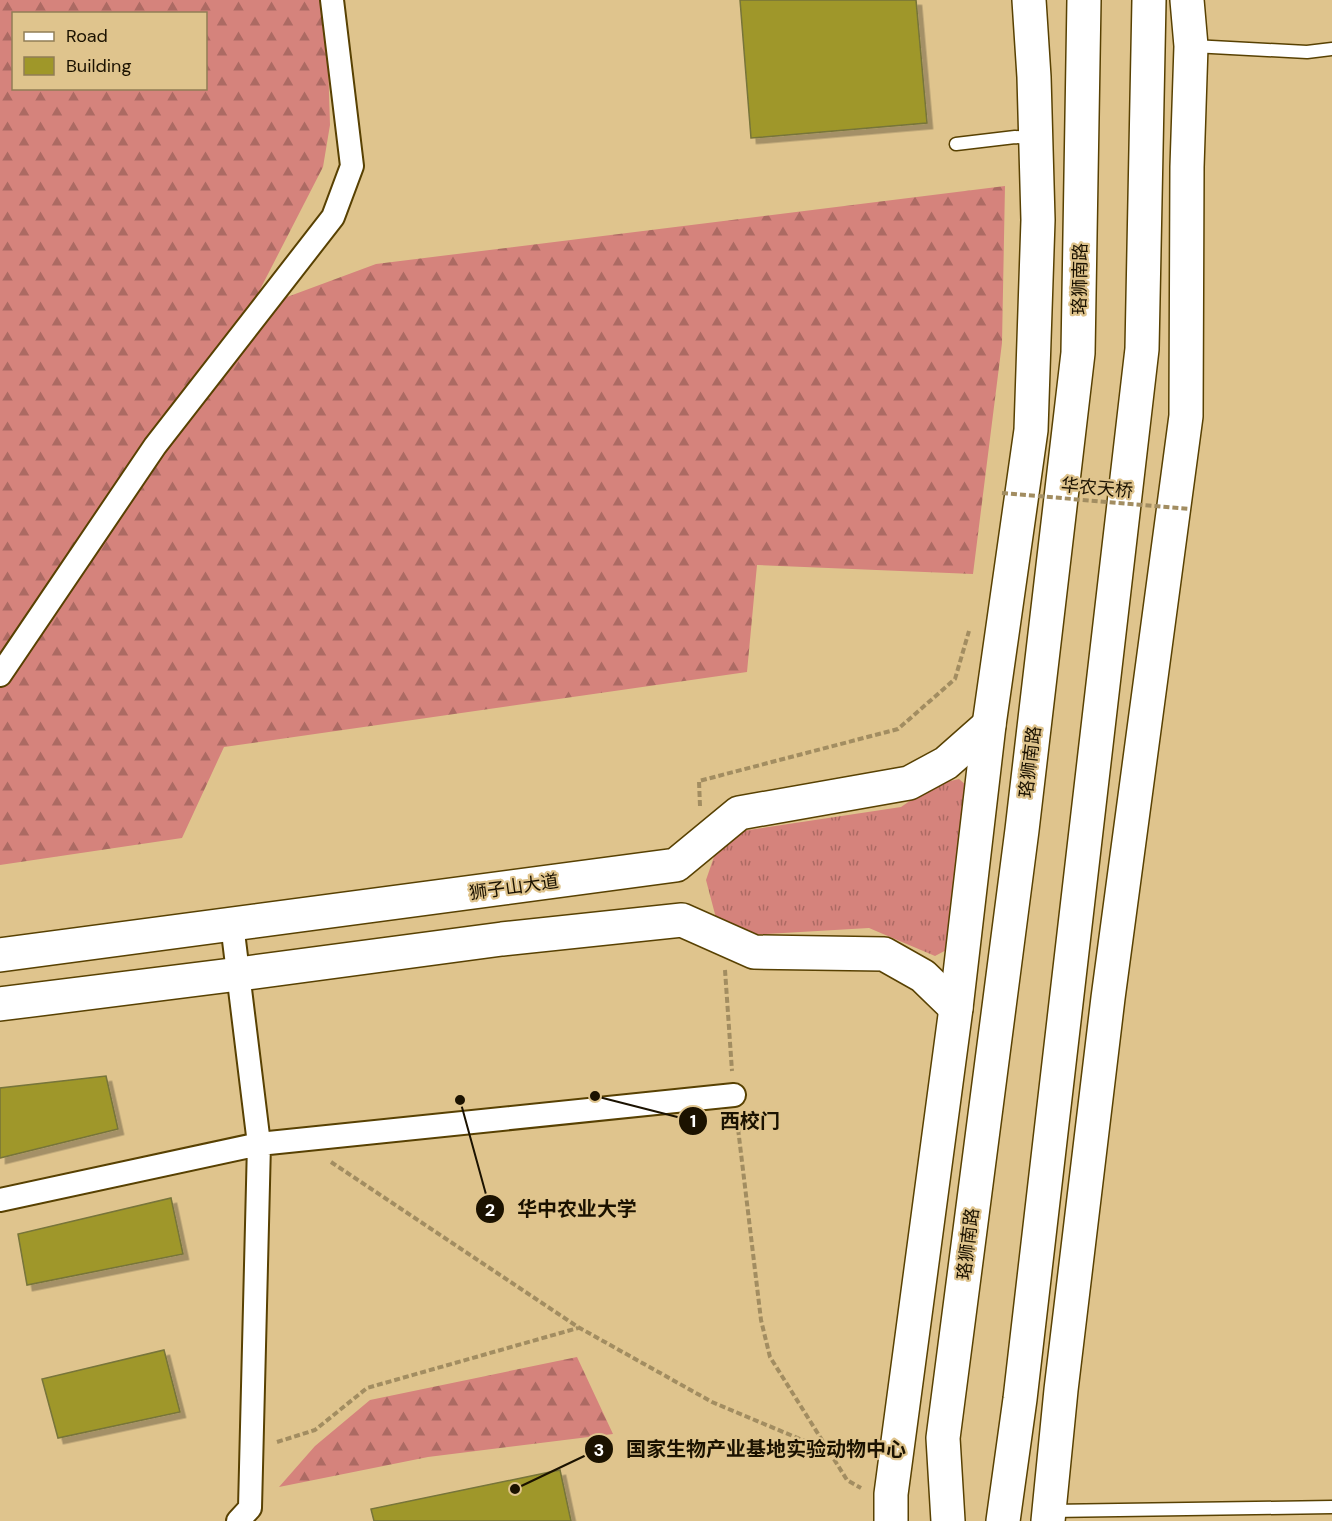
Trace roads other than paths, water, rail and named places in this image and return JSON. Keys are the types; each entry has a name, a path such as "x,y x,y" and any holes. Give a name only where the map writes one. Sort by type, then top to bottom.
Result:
{"main road":[{"path":"891,1521 892,1482 956,1008 989,725 1031,430 1038,220 1035,77 1029,0"},
{"name":"珞狮南路","path":"948,1521 943,1438 1022,830 1078,353 1084,0"},
{"path":"1003,1521 1020,1399 1142,349 1149,0"},
{"path":"1041,1518 1061,1390 1107,1010 1186,416 1187,167 1191,46 1187,0"},
{"name":"狮子山大道","path":"0,955 676,865 739,813 909,783 946,763 989,725"},
{"path":"0,1004 502,939 682,920 754,952 884,954 923,976 956,1008"},
{"path":"1020,1399 1041,1518"},
{"path":"932,1521 943,1438"}],"street":[{"path":"0,675 155,446 333,218 352,166 332,0"},
{"path":"232,924 259,1144 250,1508 238,1521"},
{"path":"0,1200 259,1144 734,1095"}],"lane":[{"path":"1191,46 1307,52 1332,49"},
{"path":"956,144 1015,137 1036,138"},
{"path":"1041,1518 1332,1507"}],"place":[{"name":"西校门","path":"595,1096"},
{"name":"华中农业大学","path":"460,1100"},
{"name":"国家生物产业基地实验动物中心","path":"515,1489"}]}
